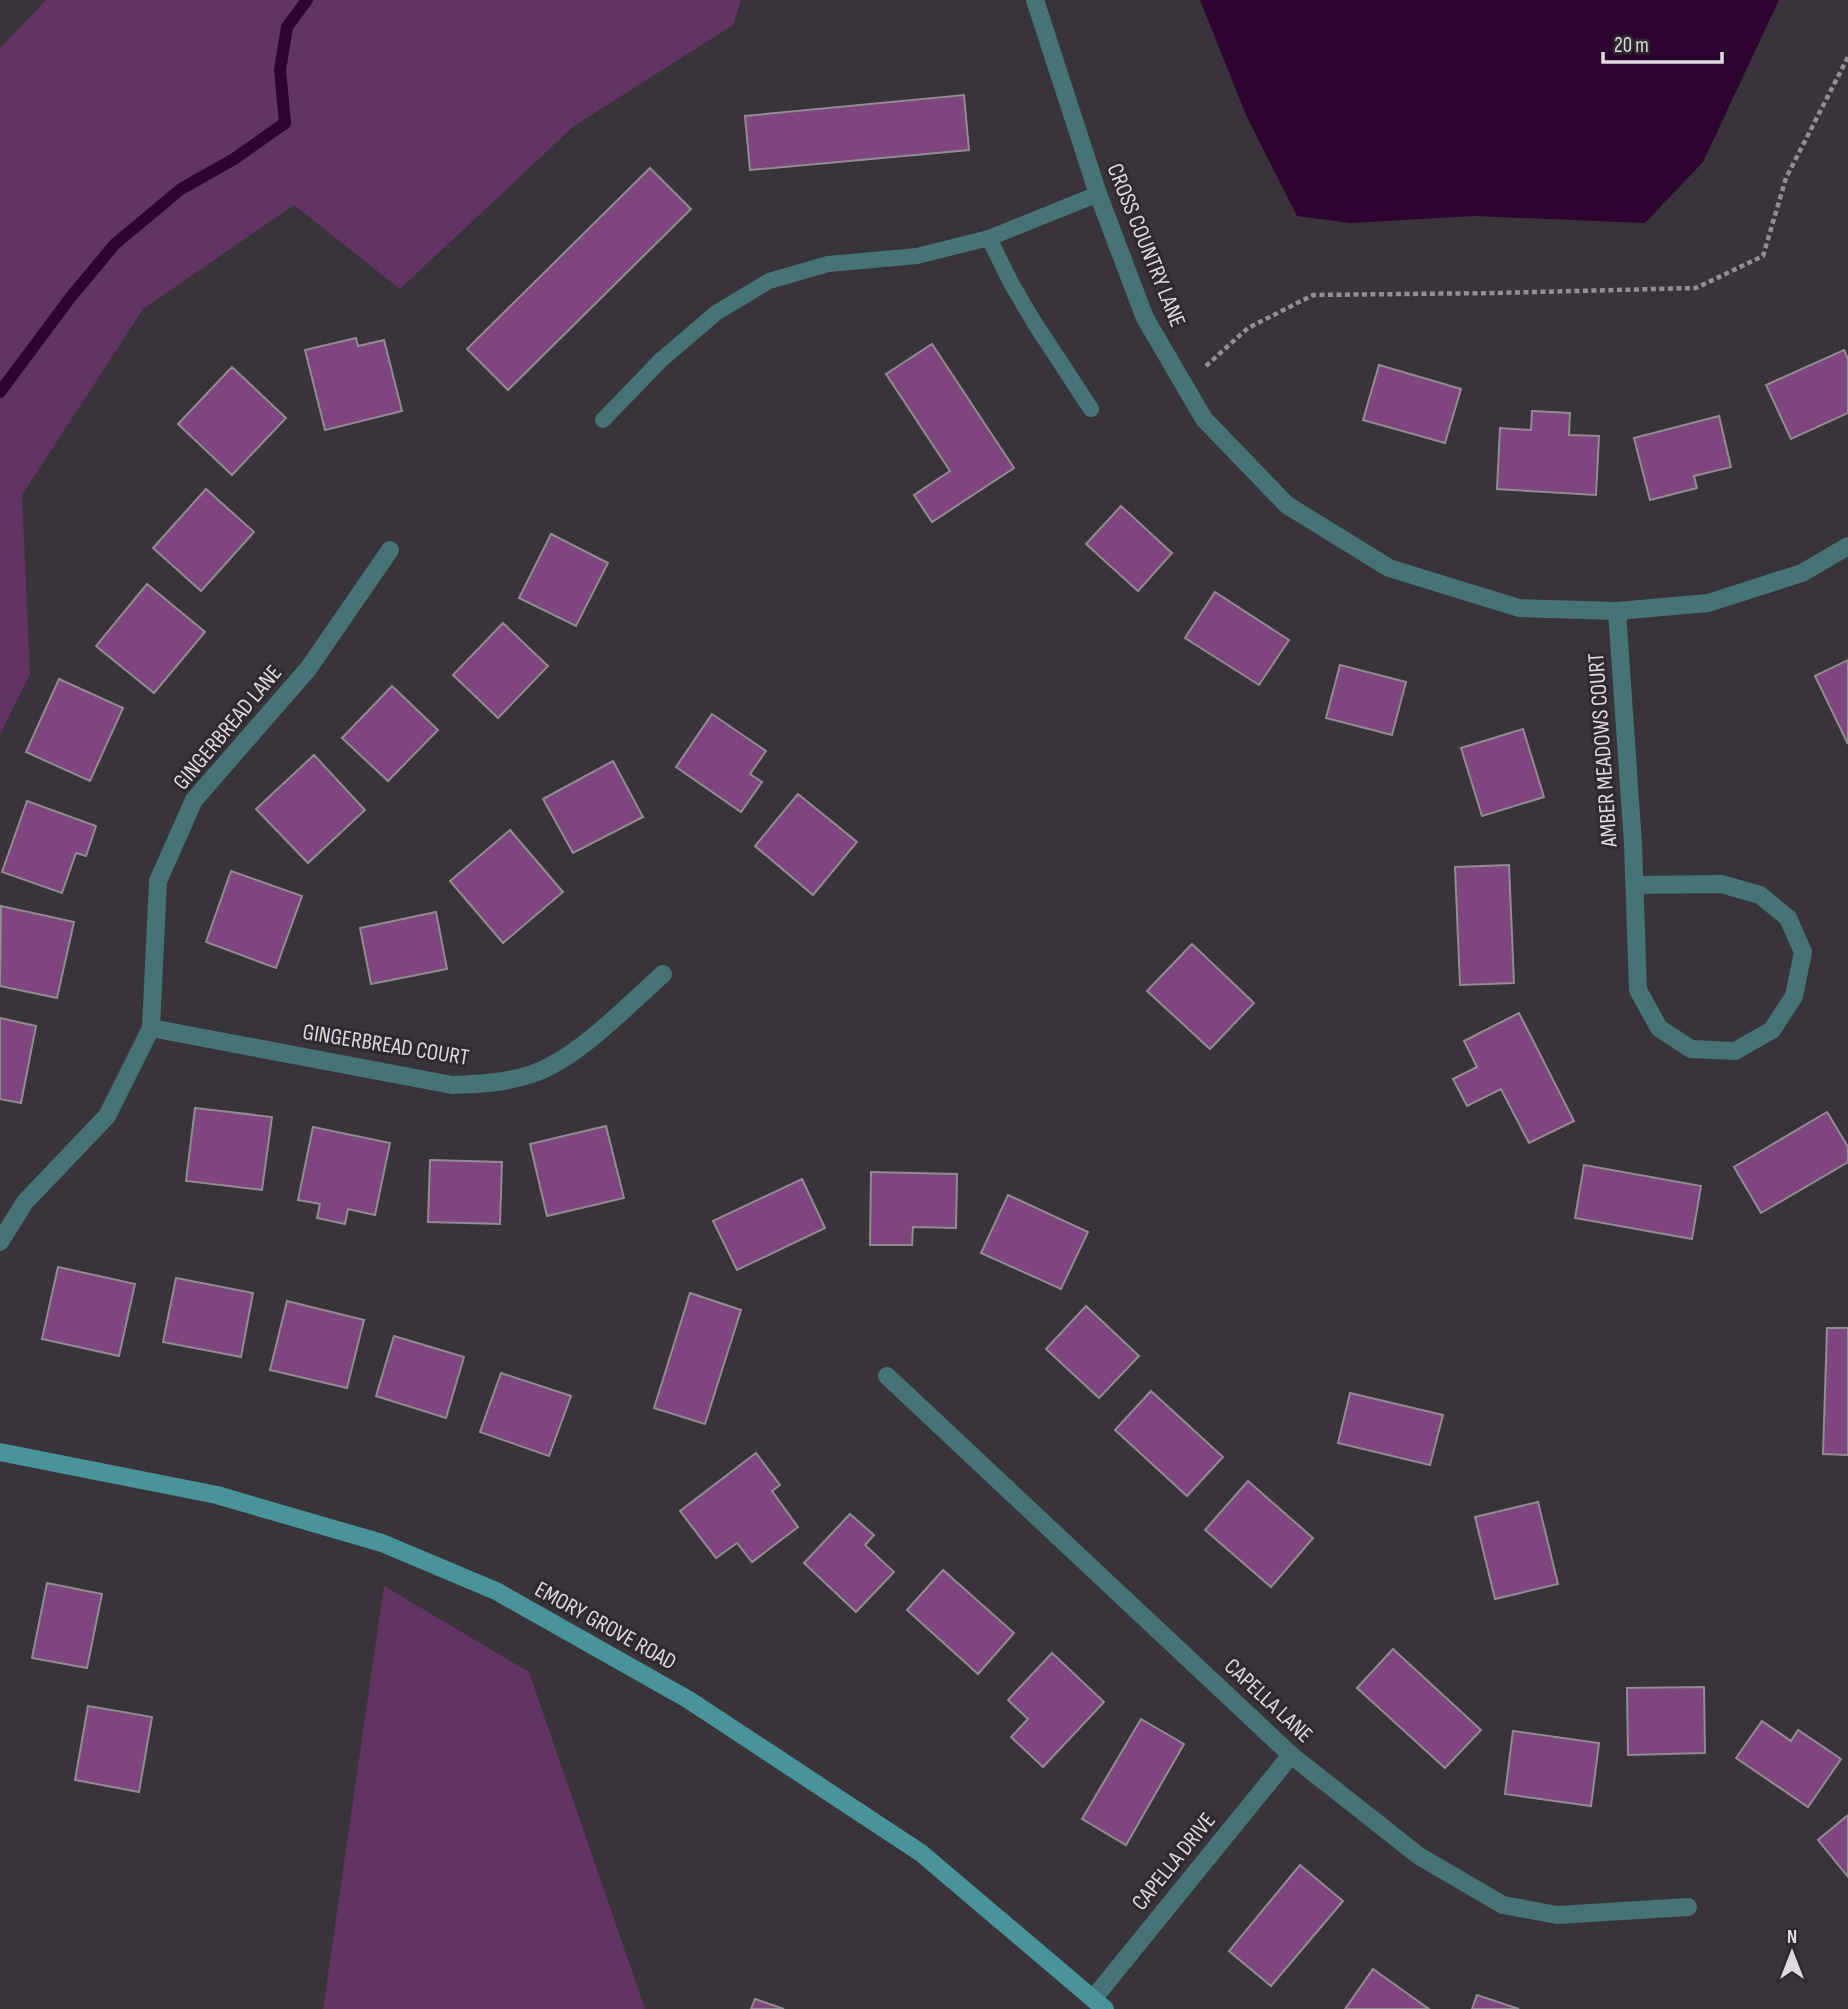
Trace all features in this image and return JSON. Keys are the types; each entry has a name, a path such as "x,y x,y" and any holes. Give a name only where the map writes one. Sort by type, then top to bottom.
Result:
{"street":[{"name":"CROSS COUNTRY LANE","path":"1035,0 1098,194 1145,318 1204,419 1287,505 1389,568 1519,608 1617,611 1708,603 1802,573 1848,546"},
{"name":"GINGERBREAD LANE","path":"0,1241 25,1202 107,1116 150,1028 158,881 194,800 308,669 390,550"},
{"name":"AMBER MEADOWS COURT","path":"1617,611 1638,990 1659,1028 1691,1049 1735,1051 1772,1030 1794,996 1803,952 1788,918 1760,895 1721,884 1634,885"},
{"name":"GINGERBREAD COURT","path":"150,1028 452,1084 496,1083 533,1074 572,1054 663,974"},
{"name":"CAPELLA LANE","path":"887,1377 1291,1755 1419,1856 1503,1906 1557,1915 1688,1908"},
{"name":"EMORY GROVE ROAD","path":"0,1452 217,1495 382,1543 496,1591 689,1700 921,1853 1099,2004"},
{"name":"CAPELLA DRIVE","path":"1099,2004 1291,1755"}],"lane":[{"path":"603,420 661,360 698,328 716,313 769,281 828,264 917,256 989,238 1098,194"},
{"path":"989,238 1034,323 1091,409"}],"path":[{"path":"1185,385 1248,328 1313,295 1696,288 1763,256 1786,178 1848,57"}],"shaded area":[{"path":"46,0 741,0 733,25 574,126 400,289 294,205 143,309 22,495 30,674 0,735 0,48"},
{"path":"1200,0 1779,0 1703,162 1645,223 1474,216 1351,223 1297,216 1246,115"},
{"path":"384,1586 529,1672 645,2009 323,2009"}],"building":[{"path":"964,95 969,150 750,170 745,116"},
{"path":"650,168 691,209 508,390 467,349"},
{"path":"356,338 358,346 384,340 402,411 325,430 305,350"},
{"path":"932,344 1014,468 932,522 914,495 950,471 886,374"},
{"path":"1844,350 1848,359 1848,413 1791,439 1766,385"},
{"path":"1379,365 1461,389 1445,443 1363,420"},
{"path":"232,367 286,418 232,475 178,424"},
{"path":"1532,411 1570,413 1569,435 1599,436 1596,495 1497,489 1500,428 1531,430"},
{"path":"1719,416 1731,467 1694,476 1697,488 1650,500 1634,438"},
{"path":"206,489 254,532 201,591 153,548"},
{"path":"1121,506 1172,553 1138,591 1086,544"},
{"path":"551,534 608,563 576,626 519,598"},
{"path":"147,584 205,632 154,693 96,646"},
{"path":"1215,592 1289,640 1259,685 1185,638"},
{"path":"503,623 548,666 498,718 453,675"},
{"path":"1848,660 1848,744 1815,676"},
{"path":"1340,665 1406,682 1392,735 1326,718"},
{"path":"59,679 123,708 90,781 26,752"},
{"path":"392,686 438,730 388,781 342,738"},
{"path":"712,714 766,751 750,774 762,782 741,812 676,767"},
{"path":"1523,729 1544,797 1482,816 1461,748"},
{"path":"314,755 365,810 308,863 256,809"},
{"path":"613,761 643,817 573,853 543,799"},
{"path":"798,794 857,842 813,895 755,846"},
{"path":"27,801 96,826 86,856 76,853 62,893 2,872"},
{"path":"510,830 563,892 503,943 450,881"},
{"path":"1509,865 1514,983 1460,985 1455,867"},
{"path":"231,871 302,896 276,968 206,942"},
{"path":"1,906 74,922 57,998 0,986"},
{"path":"436,912 447,969 371,984 360,928"},
{"path":"1192,944 1254,1003 1210,1049 1147,991"},
{"path":"1519,1013 1574,1121 1529,1143 1501,1089 1467,1106 1453,1079 1477,1067 1464,1041"},
{"path":"0,1018 36,1026 21,1103 0,1099"},
{"path":"195,1108 272,1117 262,1190 186,1181"},
{"path":"1827,1112 1848,1147 1848,1162 1761,1213 1734,1167"},
{"path":"606,1126 624,1198 547,1216 530,1144"},
{"path":"313,1127 390,1143 375,1215 348,1209 345,1224 317,1218 320,1204 298,1200"},
{"path":"430,1160 502,1162 500,1224 428,1222"},
{"path":"1584,1165 1701,1186 1692,1239 1575,1218"},
{"path":"871,1172 957,1174 956,1228 913,1227 912,1245 870,1245"},
{"path":"802,1179 825,1228 737,1270 713,1221"},
{"path":"1008,1195 1088,1232 1061,1289 981,1253"},
{"path":"58,1267 135,1284 119,1356 42,1339"},
{"path":"176,1278 253,1293 241,1357 163,1342"},
{"path":"690,1293 741,1310 705,1424 654,1408"},
{"path":"287,1301 364,1320 347,1388 270,1370"},
{"path":"1086,1306 1139,1356 1099,1398 1046,1349"},
{"path":"1827,1328 1848,1328 1848,1455 1823,1454"},
{"path":"394,1336 464,1357 446,1418 376,1396"},
{"path":"501,1373 571,1396 549,1456 480,1432"},
{"path":"1151,1391 1223,1457 1187,1496 1115,1430"},
{"path":"1350,1393 1443,1415 1430,1465 1338,1443"},
{"path":"756,1453 780,1485 772,1491 798,1527 752,1562 737,1543 716,1558 680,1511"},
{"path":"1248,1481 1313,1538 1271,1587 1205,1530"},
{"path":"1538,1502 1558,1584 1495,1599 1475,1517"},
{"path":"850,1514 874,1535 865,1545 894,1572 856,1612 804,1563"},
{"path":"943,1570 1014,1633 978,1674 907,1610"},
{"path":"47,1583 102,1594 87,1668 32,1658"},
{"path":"1393,1649 1481,1730 1445,1768 1357,1688"},
{"path":"1052,1653 1104,1702 1043,1767 1011,1737 1028,1719 1008,1700"},
{"path":"1704,1687 1705,1753 1628,1755 1627,1688"},
{"path":"88,1706 152,1717 139,1792 75,1780"},
{"path":"1141,1719 1184,1744 1126,1845 1082,1819"},
{"path":"1762,1721 1791,1741 1798,1730 1841,1759 1808,1807 1736,1758"},
{"path":"1513,1731 1599,1743 1591,1806 1505,1794"},
{"path":"1848,1815 1848,1877 1818,1840"},
{"path":"1300,1865 1343,1901 1271,1986 1229,1951"},
{"path":"1373,1969 1429,2009 1345,2009"},
{"path":"1477,1995 1519,2009 1472,2009"},
{"path":"755,1999 784,2009 751,2009"}],"waterway":[{"path":"0,392 70,298 115,244 181,189 234,159 285,123 280,70 287,27 307,0"}]}
